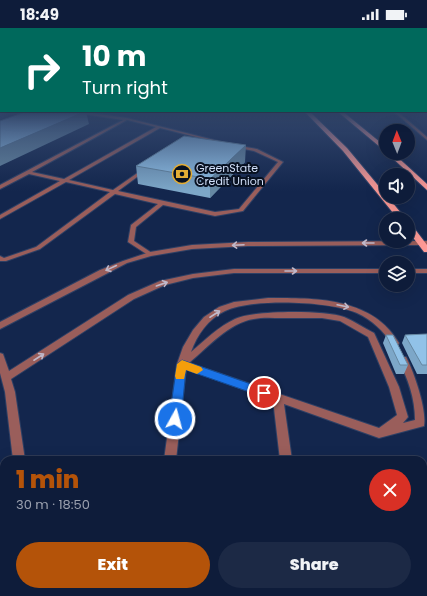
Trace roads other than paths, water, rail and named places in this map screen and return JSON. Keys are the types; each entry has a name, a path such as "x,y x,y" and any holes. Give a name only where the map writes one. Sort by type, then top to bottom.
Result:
{"main road":[{"path":"333,138 363,170 396,212"},
{"path":"371,138 379,144"},
{"path":"397,160 427,188"},
{"path":"415,233 424,243 427,250"}],"street":[{"path":"0,187 92,138"},
{"path":"0,217 141,138"},
{"path":"28,172 215,214 241,210 282,162 255,150 203,138"},
{"path":"0,258 4,260 38,248 149,165"},
{"path":"150,254 131,242 133,226 162,203"},
{"path":"0,326 103,272 125,262 150,254 192,247 248,244 424,243"},
{"path":"6,378 131,297 163,283 193,276 234,271 379,271"},
{"path":"415,271 427,271"},
{"path":"170,456 182,364 189,342 206,320 222,309 235,305 260,302 297,301 327,303 355,309 377,321 392,336 415,383 421,405 420,423 379,433 182,364"},
{"path":"182,364 222,330 239,320 253,316 282,315 322,315 342,318 371,335 394,387 403,417 379,433"},
{"path":"0,356 10,392 18,456"},
{"path":"278,398 285,456"}],"place":[{"name":"GreenState Credit Union","path":"182,174"}]}
